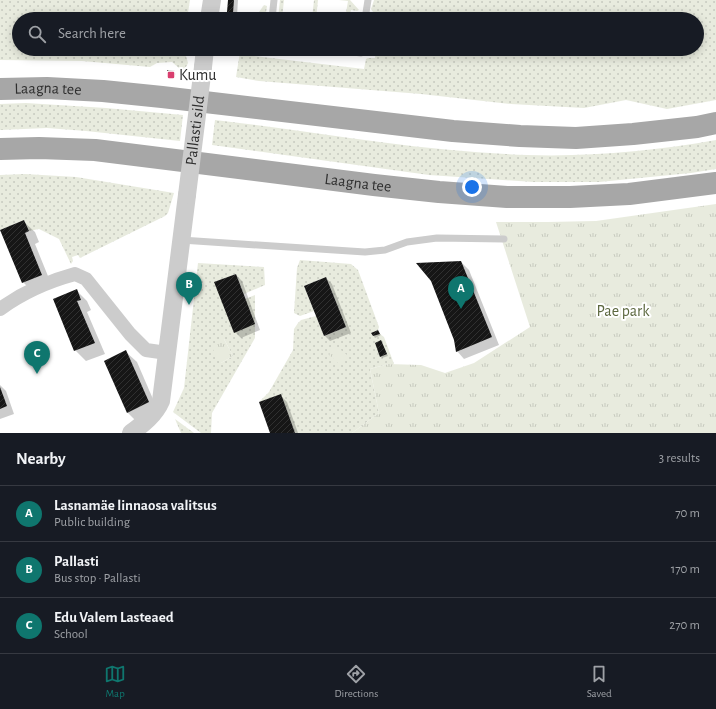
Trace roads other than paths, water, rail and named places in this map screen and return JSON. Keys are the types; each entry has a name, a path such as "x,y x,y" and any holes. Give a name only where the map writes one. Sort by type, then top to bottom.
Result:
{"main road":[{"name":"Laagna tee","path":"0,89 47,88 103,91 446,130 520,136 576,138 633,134 697,127 716,123"},
{"name":"Laagna tee","path":"0,150 39,148 96,150 374,185 507,197 570,197 629,194 716,183"}],"street":[{"path":"210,12 212,0"},
{"name":"Pallasti sild","path":"131,433 158,409 163,392 204,56"},
{"path":"0,309 13,299 59,278 75,274 86,279 130,334 146,350 167,354"}],"lane":[{"path":"273,12 274,0"},
{"path":"366,12 368,0"},
{"path":"181,240 365,252 384,250 407,242 437,238 504,239"}],"place":[{"name":"Kumu","path":"171,75"},
{"name":"Pallasti","path":"189,305"},
{"name":"Lasnamäe linnaosa valitsus","path":"461,309"},
{"name":"Edu Valem Lasteaed","path":"37,374"}],"park label":[{"name":"Pae park","path":"623,311"}]}
